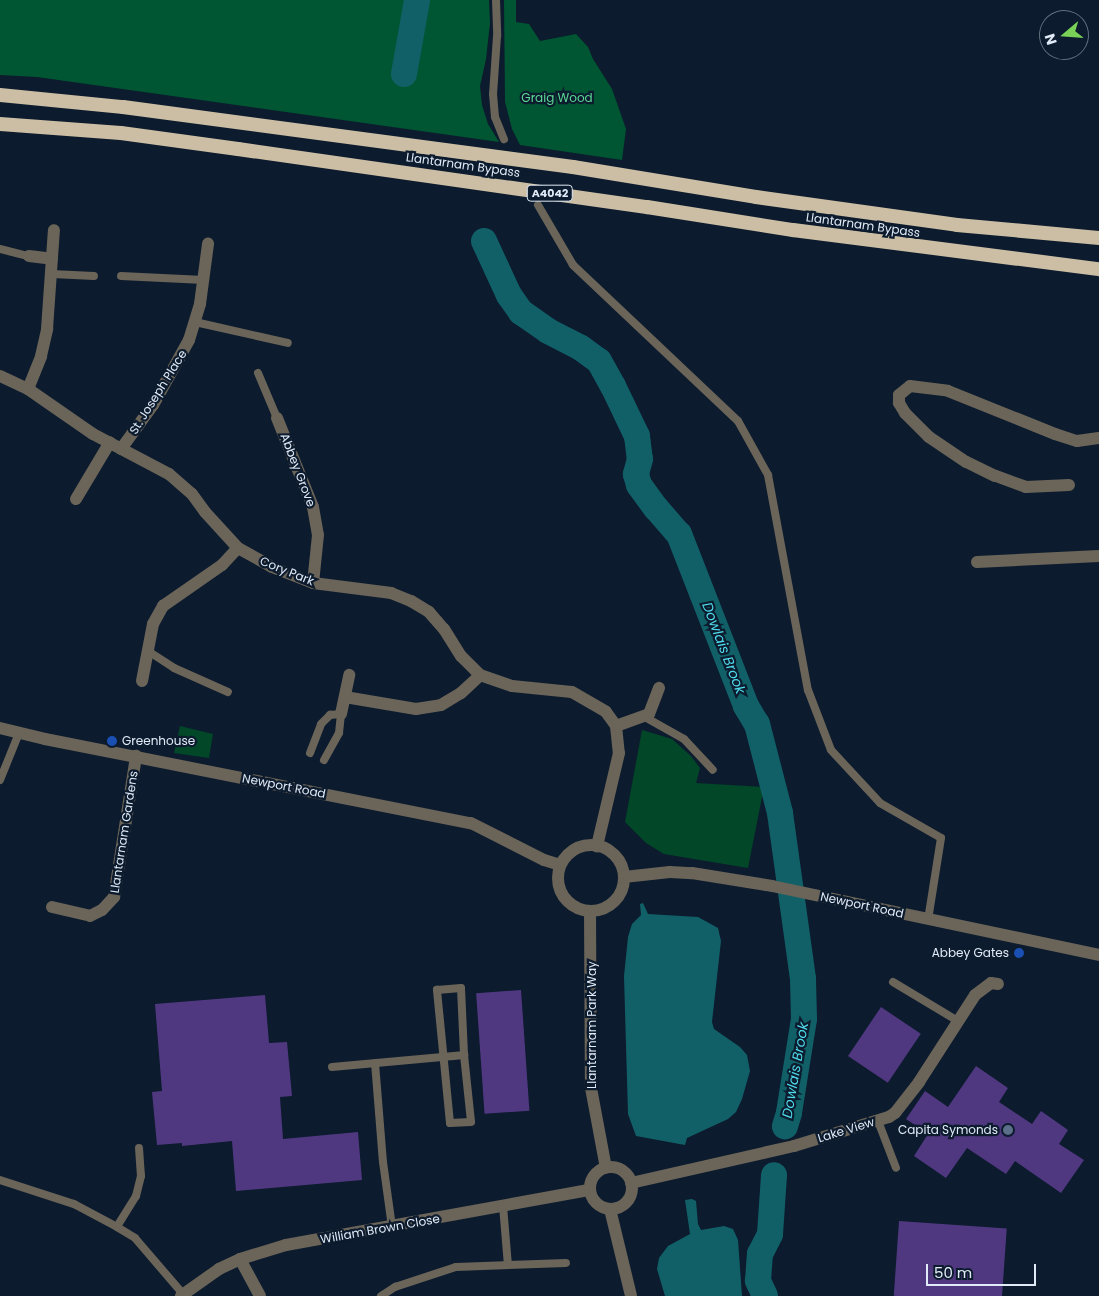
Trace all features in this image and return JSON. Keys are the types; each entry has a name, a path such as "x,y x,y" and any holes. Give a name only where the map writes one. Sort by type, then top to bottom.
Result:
{"highway":[{"name":"Llantarnam Bypass","path":"0,94 123,107 564,166 756,197 957,225 1099,238"},
{"name":"Llantarnam Bypass","path":"0,124 121,133 647,207 793,230 1099,269"}],"street":[{"path":"28,389 41,356 47,329 54,230"},
{"name":"St. Joseph Place","path":"121,449 153,405 189,340 200,304 208,244"},
{"path":"28,256 52,259"},
{"name":"Cory Park","path":"0,376 28,389 93,434 169,474 184,487 238,548 272,567 313,583 391,593 411,601 429,612 444,629 461,656 480,675 512,686 572,692 606,712 616,726"},
{"path":"1068,485 1026,487 995,476 966,462 929,436 905,413 899,403 899,395 910,386 948,391 1077,441 1099,438"},
{"name":"Abbey Grove","path":"277,418 308,491 315,515 317,547 313,583"},
{"path":"76,499 110,442"},
{"path":"142,681 153,624 163,606 222,565 238,548"},
{"path":"977,562 1099,556"},
{"path":"341,714 349,675"},
{"path":"345,697 416,709 441,705 461,693 480,675"},
{"path":"597,846 619,753 616,726 648,714 659,688"},
{"name":"Newport Road","path":"0,728 19,734 470,823 544,860 560,865"},
{"name":"Llantarnam Gardens","path":"52,907 90,916 102,910 114,897 136,756"},
{"path":"586,845 597,846 612,853 618,860 624,877 618,897 601,909 590,911 570,904 563,896 558,881 560,865 566,856 575,849 586,845"},
{"name":"Newport Road","path":"624,877 670,872 692,873 772,886 1099,955"},
{"name":"Llantarnam Park Way","path":"590,911 591,1088 606,1168"},
{"name":"Lake View","path":"631,1183 678,1174 794,1146 878,1121 895,1113 982,988 991,983 998,984"},
{"path":"606,1168 621,1170 631,1183 629,1198 624,1204 610,1209 596,1203 590,1190 594,1176 606,1168"},
{"name":"William Brown Close","path":"182,1295 203,1279 240,1259 286,1246 590,1190"},
{"path":"610,1209 631,1296"},
{"path":"240,1259 260,1296"}],"lane":[{"path":"496,0 497,36 493,94 495,117 504,139"},
{"path":"538,205 573,265 738,421 768,475 808,690 831,750 880,803 941,838 928,920"},
{"path":"0,249 28,256"},
{"path":"52,274 94,276"},
{"path":"121,276 204,280"},
{"path":"195,322 288,343"},
{"path":"258,373 277,418"},
{"path":"148,651 174,668 228,692"},
{"path":"310,753 321,724 330,716 341,714 339,733 324,760"},
{"path":"642,716 684,739 712,770"},
{"path":"0,780 19,734"},
{"path":"893,982 958,1021"},
{"path":"461,988 464,1055 471,1122 450,1123 438,990 461,988"},
{"path":"332,1067 464,1055"},
{"path":"375,1064 383,1162 392,1227"},
{"path":"878,1121 896,1168"},
{"path":"117,1226 136,1196 141,1176 139,1148"},
{"path":"0,1180 74,1204 117,1226 135,1238 182,1295"},
{"path":"502,1206 508,1265"},
{"path":"381,1296 395,1287 456,1267 566,1263"}],"shaded area":[{"path":"180,726 213,734 209,758 174,753"},
{"path":"642,730 672,739 691,756 700,768 696,783 764,787 748,868 664,854 646,843 625,822"},
{"path":"643,903 648,914 698,917 718,928 721,941 712,1022 714,1029 740,1047 747,1055 750,1071 736,1112 728,1119 687,1138 685,1145 636,1136 628,1114 624,976 628,937 632,924 641,915 640,904"},
{"path":"692,1199 696,1201 698,1224 701,1230 724,1226 733,1229 738,1240 742,1296 665,1296 657,1269 659,1258 668,1246 690,1234 685,1200"}],"green space":[{"path":"0,0 489,0 490,23 486,59 480,86 482,105 488,124 499,142 37,77 0,75"},
{"name":"Graig Wood","path":"504,0 516,0 516,22 529,24 540,41 576,34 588,47 593,59 612,89 626,129 622,160 520,145 512,129 505,102"}],"building":[{"path":"521,990 529,1111 485,1114 476,993"},
{"path":"265,995 269,1043 287,1042 292,1096 280,1097 283,1139 358,1132 362,1180 236,1191 232,1141 182,1146 182,1143 157,1145 152,1092 162,1091 155,1004"},
{"path":"881,1007 921,1034 888,1083 848,1056"},
{"path":"976,1066 1008,1088 999,1102 1032,1124 1041,1111 1068,1130 1059,1144 1084,1160 1061,1193 1015,1161 1006,1174 967,1148 946,1178 914,1156 928,1134 906,1119 925,1091 948,1107"},
{"path":"899,1221 1007,1229 1002,1296 894,1296"}],"waterway":[{"name":"Dowlais Brook","path":"404,74 417,0"},
{"name":"Dowlais Brook","path":"484,241 509,295 521,312 548,331 581,348 599,361 637,436 640,459 636,474 639,485 679,534 746,706 757,724 780,813 803,979 804,1019 789,1113 785,1126"},
{"name":"Dowlais Brook","path":"765,1296 758,1281 760,1254 770,1234 774,1175"}],"place":[{"name":"Greenhouse","path":"112,741"},
{"name":"Abbey Gates","path":"1019,953"},
{"name":"Capita Symonds","path":"1008,1130"}]}
